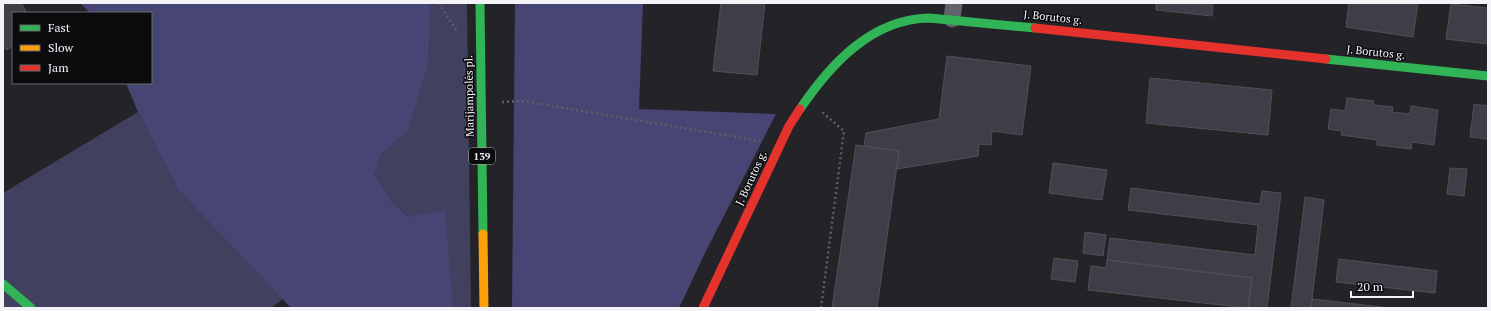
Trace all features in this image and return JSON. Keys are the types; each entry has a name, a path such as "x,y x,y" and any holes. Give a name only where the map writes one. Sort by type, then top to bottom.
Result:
{"street":[{"name":"Marijampolės pl.","path":"480,3 484,308"},
{"name":"J. Borutos g.","path":"703,308 789,126 806,98 833,65 852,48 892,24 953,11 1488,76"},
{"path":"3,284 31,308"}],"path":[{"path":"523,101 650,124 768,142"},
{"path":"817,108 844,131 821,308"}],"shaded area":[{"path":"80,3 431,3 429,62 408,132 381,154 375,175 392,202 409,217 445,210 453,308 291,308 178,190 138,112 126,84 152,84 152,12 89,12"},
{"path":"431,3 467,3 471,308 453,308 409,217 392,202 375,175 381,154 408,132 429,62"},
{"path":"515,3 643,3 639,109 776,114 705,253 679,308 512,308"},
{"path":"138,112 178,190 283,299 271,308 3,308 3,193"}],"building":[{"path":"3,3 21,3 26,12 12,12 12,47 6,50 3,45"},
{"path":"721,3 765,3 757,75 713,71"},
{"path":"1156,3 1213,3 1212,16 1156,10"},
{"path":"1349,3 1418,3 1413,37 1346,27"},
{"path":"1451,4 1488,8 1488,44 1446,39"},
{"path":"947,56 1031,66 1022,135 992,131 991,145 979,144 978,156 897,169 899,151 864,146 866,133 939,119"},
{"path":"1150,78 1272,90 1268,135 1146,123"},
{"path":"1347,98 1374,101 1373,105 1393,107 1392,112 1410,114 1411,106 1438,110 1434,145 1412,142 1411,149 1377,145 1377,140 1341,135 1342,131 1328,129 1331,109 1345,111"},
{"path":"1474,104 1488,106 1488,139 1470,137"},
{"path":"856,145 899,151 877,308 832,308"},
{"path":"1053,163 1107,170 1102,200 1049,193"},
{"path":"1450,168 1467,169 1464,196 1447,194"},
{"path":"1131,188 1260,204 1262,191 1281,193 1267,308 1248,308 1252,278 1107,260 1110,238 1255,255 1258,225 1128,210"},
{"path":"1305,197 1324,200 1311,308 1291,308"},
{"path":"1085,232 1106,235 1103,256 1083,253"},
{"path":"1054,258 1078,261 1075,282 1051,279"},
{"path":"1339,259 1437,271 1435,293 1336,282"},
{"path":"1107,260 1252,278 1248,308 1088,290 1091,266 1106,268"},
{"path":"1312,299 1390,308 1311,308"}],"traffic: fast":[{"path":"480,3 483,234"},
{"path":"800,109 825,76 854,47 889,26 908,20 929,18 1035,28"},
{"path":"1326,59 1488,76"},
{"path":"3,284 31,308"}],"traffic: slow":[{"path":"483,234 484,308"}],"traffic: jam":[{"path":"1035,28 1326,59"},
{"path":"703,308 789,126 800,109"}]}
